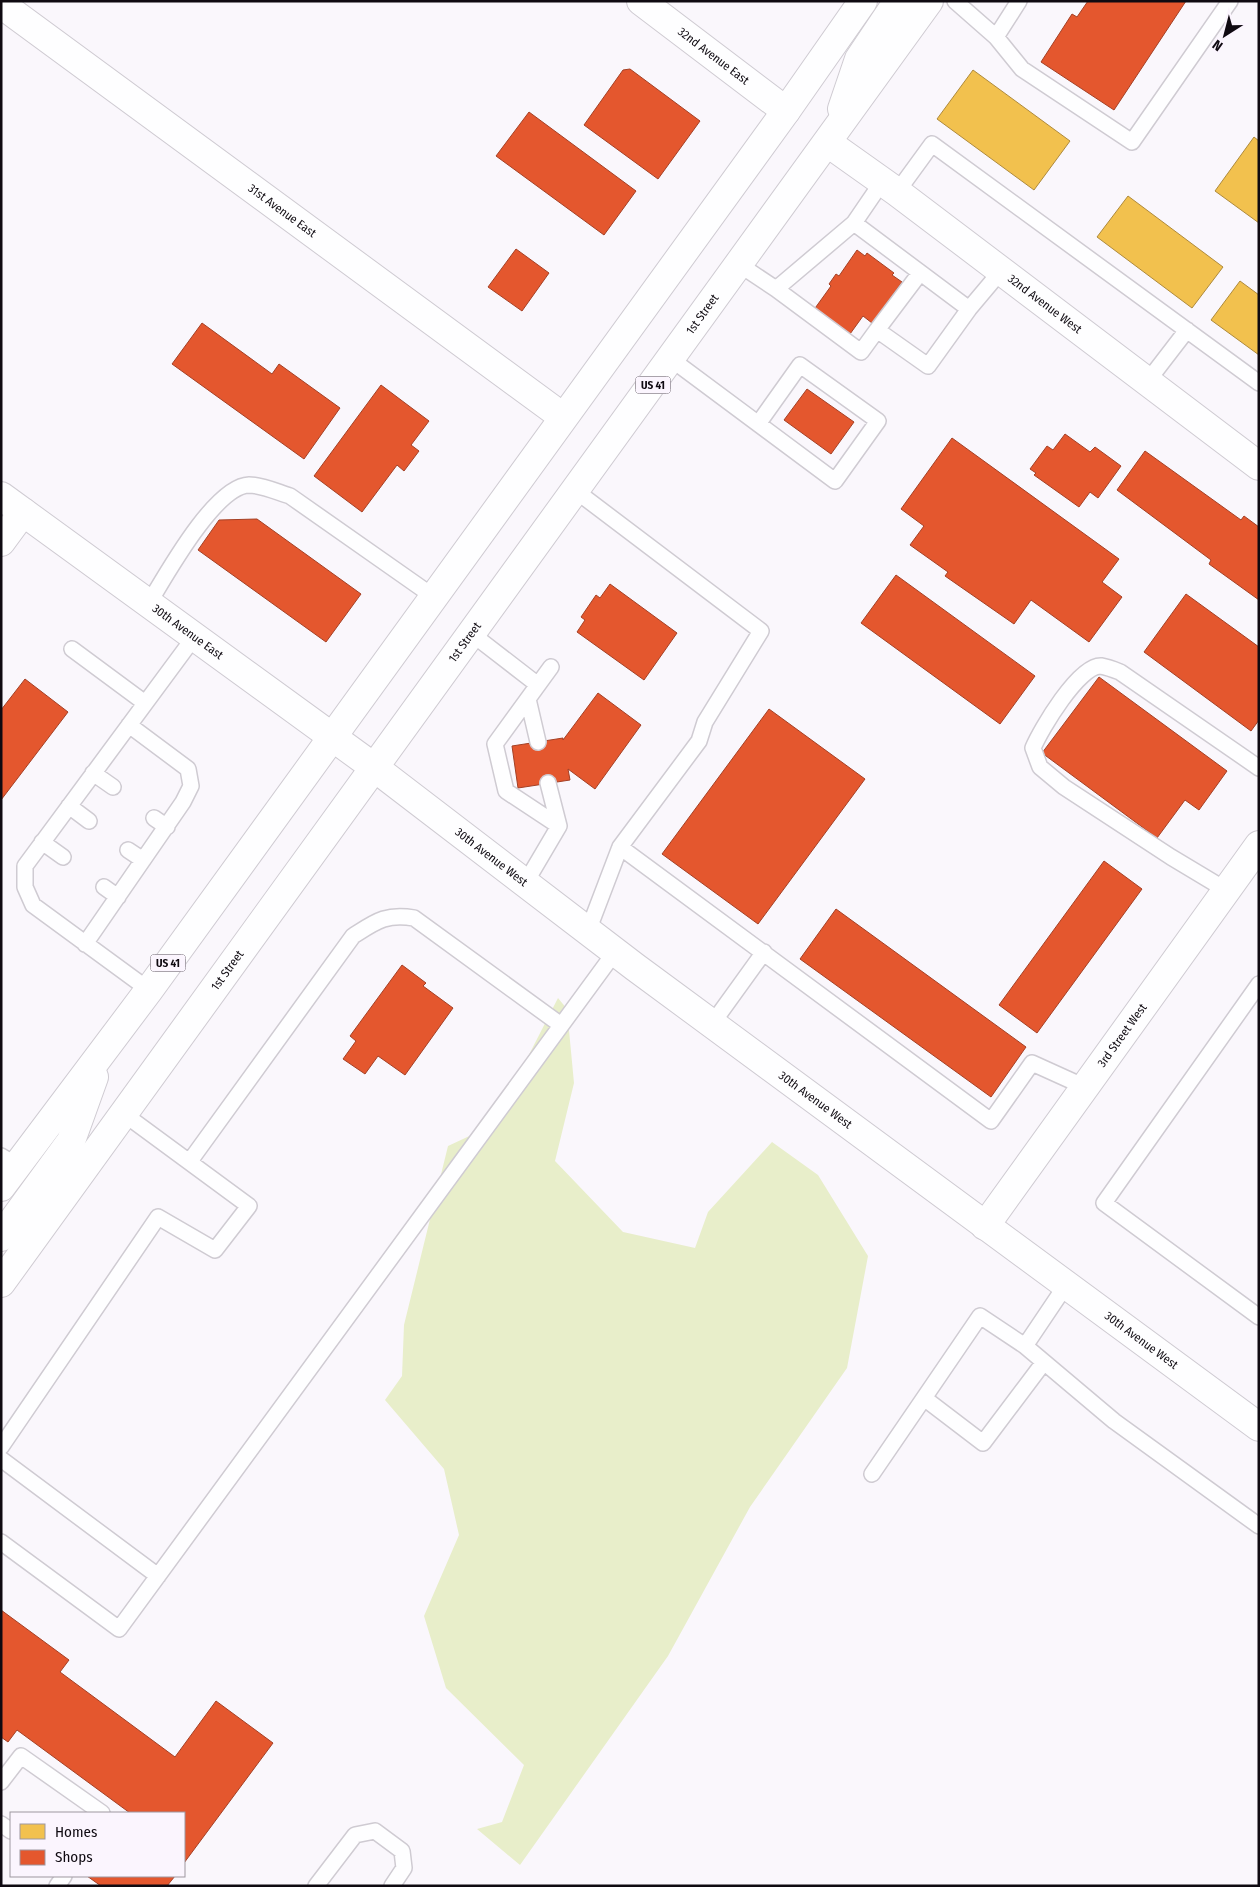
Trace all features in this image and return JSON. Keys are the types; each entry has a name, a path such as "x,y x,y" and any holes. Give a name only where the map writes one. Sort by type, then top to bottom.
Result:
{"street":[{"name":"32nd Avenue East","path":"641,1 786,111"},
{"name":"US 41","path":"6,1169 103,1052 149,990 786,111 863,1"},
{"path":"830,140 859,58 898,1"},
{"name":"1st Street","path":"1,1283 740,265 929,1"},
{"name":"31st Avenue East","path":"1,4 563,417"},
{"name":"32nd Avenue West","path":"830,140 889,187 1259,466"},
{"path":"1,542 12,504"},
{"name":"30th Avenue East","path":"12,504 375,768"},
{"name":"30th Avenue West","path":"375,768 615,952 1259,1427"},
{"name":"3rd Street West","path":"986,1226 1259,845"},
{"path":"1,1237 71,1141 103,1052"}],"lane":[{"path":"955,1 996,37 1022,68 1132,142 1230,1"},
{"path":"996,37 1020,1"},
{"path":"776,289 854,223 932,144 1259,383"},
{"path":"854,223 969,310"},
{"path":"740,265 776,289 861,352 920,273"},
{"path":"877,330 928,366 969,310 1001,271"},
{"path":"1147,382 1187,330"},
{"path":"671,359 758,424 835,481 878,421 800,365 758,424"},
{"path":"149,603 195,530 218,501 234,489 248,485 290,496 434,597"},
{"path":"576,491 761,631 705,722 699,741 620,847 588,931"},
{"path":"472,634 538,685"},
{"path":"149,990 33,905 25,886 25,866 194,636"},
{"path":"72,649 145,703"},
{"path":"1226,890 1170,857 1064,787 1040,767 1032,748 1041,730 1078,679 1087,671 1101,666 1120,672 1259,768"},
{"path":"551,667 495,744 506,791 559,826"},
{"path":"528,700 538,742"},
{"path":"85,944 143,860 160,822 184,802 191,786 188,769 129,725"},
{"path":"93,773 112,787"},
{"path":"526,882 559,826 548,783"},
{"path":"69,806 89,821"},
{"path":"42,842 63,857"},
{"path":"620,847 991,1121 1032,1063 1085,1087"},
{"path":"128,850 143,860"},
{"path":"104,887 118,897"},
{"path":"190,1161 353,936 381,919 400,916 414,918 561,1025"},
{"path":"1,1542 119,1629 615,952"},
{"path":"712,1024 764,952"},
{"path":"1259,984 1104,1203 1259,1317"},
{"path":"1,1447 158,1217 215,1250 249,1206 124,1114"},
{"path":"1025,1346 1066,1285"},
{"path":"872,1474 980,1316 1025,1346 1114,1421 1259,1526"},
{"path":"924,1398 983,1443 1044,1362"},
{"path":"1,1459 158,1576"},
{"path":"1,1782 21,1756 101,1812"},
{"path":"316,1886 355,1834 375,1831 402,1851 404,1868 392,1886"}],"green space":[{"path":"558,998 567,1009 574,1083 555,1161 623,1232 695,1248 708,1212 772,1142 818,1175 868,1256 847,1368 750,1507 668,1656 520,1865 477,1829 502,1822 524,1765 446,1688 424,1616 459,1535 444,1469 385,1400 402,1376 404,1325 448,1146 493,1125"}],"building: Homes":[{"path":"973,70 1070,141 1034,190 937,119"},
{"path":"1254,137 1259,141 1259,223 1215,191"},
{"path":"1128,196 1223,267 1192,308 1097,237"},
{"path":"1240,281 1259,295 1259,355 1211,320"}],"building: Shops":[{"path":"1088,1 1186,1 1114,110 1041,62 1072,14 1077,17"},
{"path":"630,69 700,121 658,179 584,125 623,70"},
{"path":"529,112 636,191 604,235 496,156"},
{"path":"516,249 549,273 522,311 488,287"},
{"path":"857,250 865,256 867,253 894,273 892,275 902,282 872,323 863,316 850,334 846,331 844,334 813,311 831,286 829,284 836,274 839,276"},
{"path":"202,323 272,374 279,364 340,408 304,459 172,364"},
{"path":"381,385 429,421 411,445 419,451 404,471 397,465 362,512 314,476"},
{"path":"807,389 854,422 831,454 784,420"},
{"path":"1065,434 1090,452 1095,447 1121,466 1098,498 1090,492 1079,507 1034,475 1036,473 1030,469 1047,446 1053,450"},
{"path":"952,438 1119,559 1102,582 1122,597 1089,642 1031,600 1014,624 945,576 948,572 910,545 924,526 901,509"},
{"path":"1145,451 1241,520 1244,516 1259,527 1259,600 1209,564 1211,560 1117,490"},
{"path":"257,519 361,594 326,642 198,550 219,520"},
{"path":"896,575 1035,676 1000,724 861,623"},
{"path":"610,584 677,633 644,680 577,632 585,620 581,617 596,595 600,598"},
{"path":"1186,594 1259,647 1259,720 1251,731 1144,652"},
{"path":"1099,677 1227,771 1199,810 1185,800 1157,838 1042,753"},
{"path":"25,679 68,712 1,800 1,710"},
{"path":"598,693 641,725 595,789 568,769 570,780 518,788 512,746 563,738 563,740"},
{"path":"769,709 865,779 758,924 662,854"},
{"path":"1104,861 1142,889 1037,1033 999,1005"},
{"path":"836,909 1026,1047 991,1097 800,959"},
{"path":"402,965 426,983 423,986 453,1008 405,1075 378,1056 365,1074 343,1059 356,1041 350,1036"},
{"path":"1,1610 69,1660 60,1672 175,1757 216,1701 273,1743 185,1862 185,1812 129,1812 17,1730 8,1742 1,1737"},
{"path":"88,1877 174,1877 167,1886 101,1886"}]}
